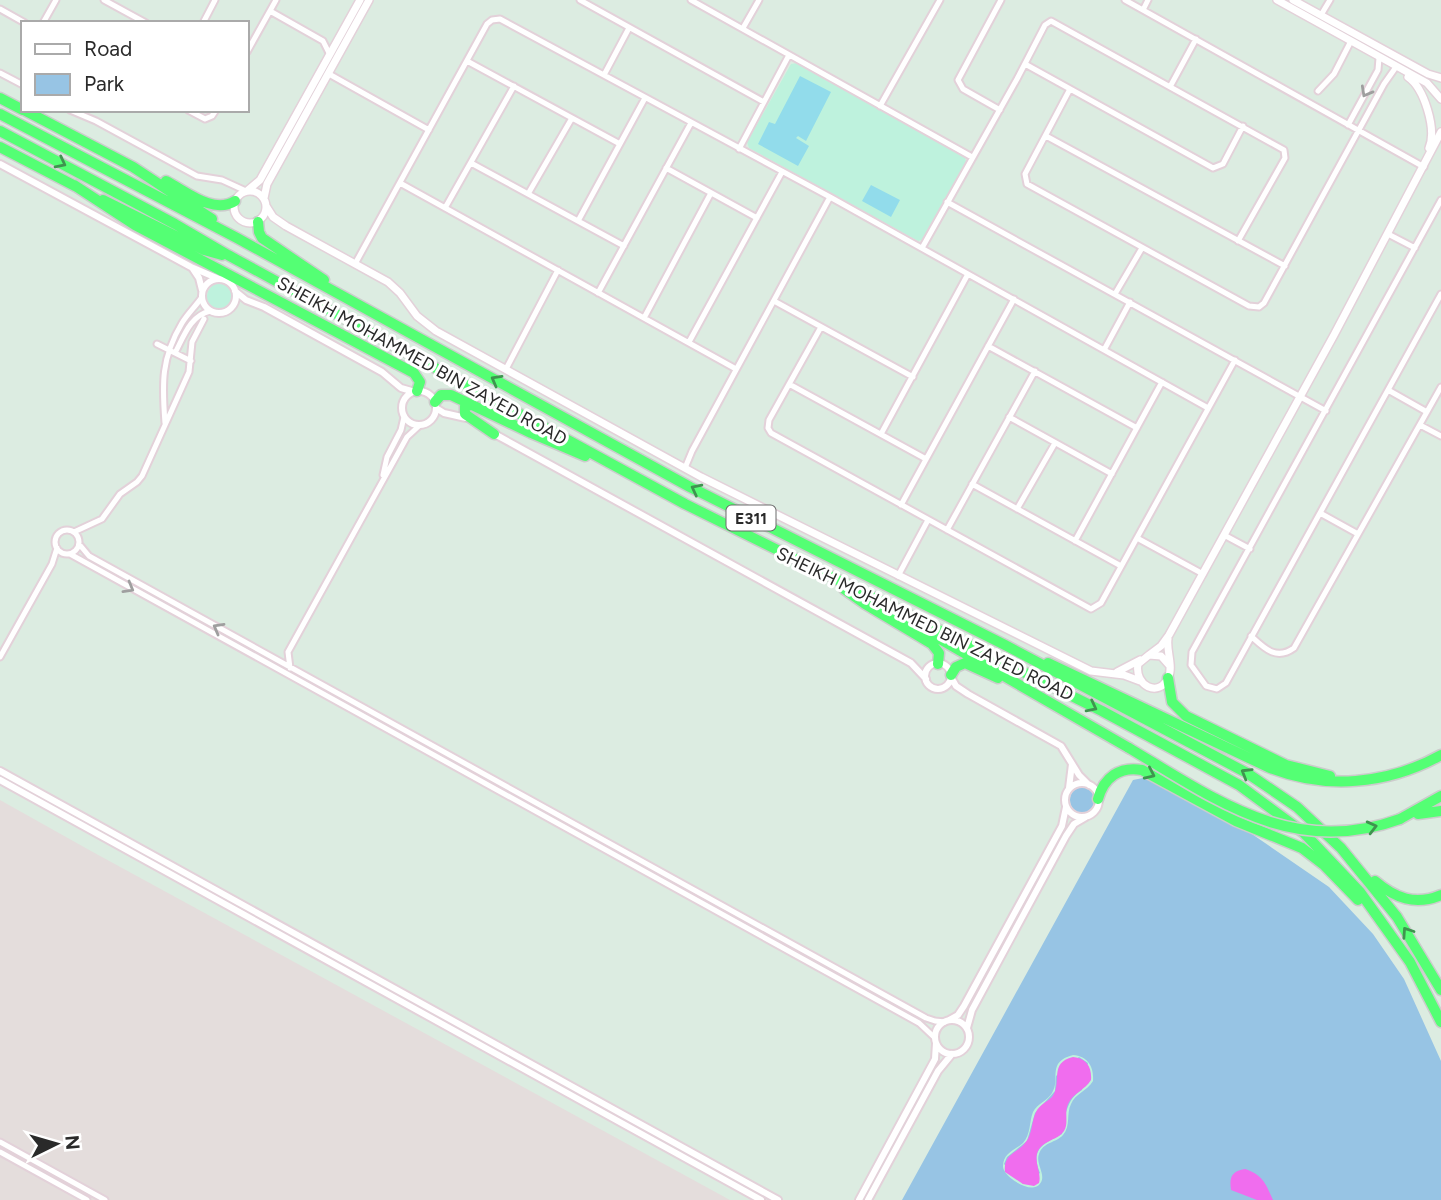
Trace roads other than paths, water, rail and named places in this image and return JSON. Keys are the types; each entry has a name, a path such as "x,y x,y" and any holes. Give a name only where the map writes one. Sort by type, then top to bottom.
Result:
{"highway":[{"path":"0,98 21,109"},
{"path":"27,112 210,205 221,207 236,200"},
{"name":"SHEIKH MOHAMMED BIN ZAYED ROAD","path":"0,114 334,290 690,487 1005,645 1198,745 1264,784 1312,820 1354,864 1397,917 1441,990"},
{"name":"SHEIKH MOHAMMED BIN ZAYED ROAD","path":"0,131 175,224 620,469 833,580 1140,731 1248,790 1288,820 1325,853 1367,900 1398,943 1441,1023"},
{"path":"0,147 204,250 228,255"},
{"path":"133,167 199,209 237,238"},
{"path":"74,185 135,225 414,373 420,382 416,391"},
{"path":"259,221 262,238 314,272 334,290"},
{"path":"435,405 441,395 448,394 531,433 620,469"},
{"path":"471,405 463,408 465,414 494,433"},
{"path":"833,580 865,604 935,647 939,653 936,664"},
{"path":"884,603 912,624 1233,809 1275,825 1311,831 1346,832 1374,828 1441,811"},
{"path":"1005,645 1077,675 1280,772 1306,779 1360,781 1386,776 1441,755"},
{"path":"951,676 956,667 969,664 1034,697 1051,702"},
{"path":"1168,678 1171,698 1182,713 1274,760 1321,775 1386,776"},
{"path":"1098,799 1104,783 1117,772 1134,768 1150,773 1229,818 1290,842 1313,856 1345,885 1398,943"},
{"path":"1401,819 1441,796"},
{"path":"1354,864 1385,890 1398,897 1419,900 1441,895"}],"main road":[{"path":"284,225 271,220 248,223 239,219 234,211 236,200 260,180 360,0"},
{"path":"259,221 264,216 267,184 369,0"},
{"path":"1277,0 1430,85 1441,99"},
{"path":"1293,0 1428,75 1441,78"},
{"path":"1326,27 1348,35 1351,32"},
{"path":"1398,68 1420,88 1432,127 1432,140 1424,167"},
{"path":"295,135 292,132 296,117"},
{"path":"1113,674 1149,655 1161,646 1169,635 1441,132"},
{"path":"1430,156 1441,144"},
{"path":"247,191 258,193 273,217 284,225 394,287 417,316 431,328 683,467 1091,671 1128,676 1147,686 1163,685 1168,678 1169,635"},
{"path":"1149,655 1161,656 1169,665"},
{"path":"1140,660 1137,668 1140,681"}],"street":[{"path":"44,21 56,0"},
{"path":"104,0 142,21"},
{"path":"204,21 215,0"},
{"path":"248,50 276,0"},
{"path":"580,0 764,102"},
{"path":"691,0 972,157"},
{"path":"743,28 759,0"},
{"path":"1000,110 963,89 958,80 1001,0"},
{"path":"1125,0 1424,167"},
{"path":"1143,9 1148,0"},
{"path":"1321,15 1330,0"},
{"path":"880,106 936,1"},
{"path":"0,9 21,21"},
{"path":"270,11 323,41 330,55"},
{"path":"355,264 487,24 497,19 830,197 1208,408"},
{"path":"922,248 1045,25 1053,21 1283,148 1286,155 1238,241"},
{"path":"604,75 629,27"},
{"path":"323,41 339,39"},
{"path":"1171,85 1196,39"},
{"path":"1318,91 1335,74 1352,41"},
{"path":"739,149 789,55"},
{"path":"1348,125 1379,69 1379,58"},
{"path":"467,61 620,144"},
{"path":"1025,64 1213,168 1223,164 1243,126"},
{"path":"1070,89 1025,174 1027,184 1252,307 1259,307 1285,266 1384,84 1398,68"},
{"path":"0,73 21,84"},
{"path":"329,74 429,130"},
{"path":"445,208 514,86"},
{"path":"578,221 645,98"},
{"path":"75,112 197,176 222,180 247,191"},
{"path":"92,119 96,112"},
{"path":"192,112 205,119 215,112"},
{"path":"1353,116 1364,122"},
{"path":"528,194 572,118"},
{"path":"598,293 691,124"},
{"path":"1045,135 1285,266"},
{"path":"471,163 624,246"},
{"path":"0,164 191,267 229,282 235,291 252,303 382,372 405,390 429,395 435,405 453,415"},
{"path":"666,168 757,218"},
{"path":"689,342 782,172"},
{"path":"400,183 736,369"},
{"path":"230,184 236,200"},
{"path":"644,318 711,193"},
{"path":"683,467 830,197"},
{"path":"1441,200 1195,648 1195,671 1209,688 1224,686 1441,294"},
{"path":"947,202 1326,411"},
{"path":"1388,234 1415,248"},
{"path":"1115,294 1142,247"},
{"path":"191,267 199,278 203,302 210,311"},
{"path":"503,368 558,270"},
{"path":"881,434 968,274"},
{"path":"172,352 177,331 209,282 219,279"},
{"path":"232,307 235,291"},
{"path":"901,505 1014,299"},
{"path":"774,301 913,377"},
{"path":"1104,350 1130,302"},
{"path":"165,426 162,374 172,352 195,318 210,311 222,313 232,307 252,303"},
{"path":"205,319 192,342 189,372 140,479 120,494 102,519 74,532 66,530 59,534 55,541 62,553 70,554 487,782 919,1023 941,1050 952,1054"},
{"path":"821,327 768,423 771,433 1088,608 1097,607 1101,603 1234,360"},
{"path":"157,344 191,361"},
{"path":"988,346 1137,428"},
{"path":"947,530 1035,371"},
{"path":"1075,541 1162,382"},
{"path":"379,488 404,417 397,384"},
{"path":"789,384 926,459"},
{"path":"1251,636 1274,653 1284,653 1294,648 1441,387"},
{"path":"1388,390 1427,411"},
{"path":"402,404 407,396 416,391"},
{"path":"428,422 434,416 435,405"},
{"path":"290,668 288,652 407,437 420,425 453,415 462,416 494,433 911,663 946,667 956,686 1065,749 1095,790 1098,799 1096,809 1074,824 1066,836 972,1010 967,1028 968,1043 962,1051 952,1054 938,1070 868,1200"},
{"path":"404,417 411,423 420,425"},
{"path":"1009,417 1112,474"},
{"path":"1420,425 1441,436"},
{"path":"1017,509 1055,443"},
{"path":"972,484 1121,566"},
{"path":"1320,513 1358,534"},
{"path":"898,576 929,520"},
{"path":"74,532 79,544 89,556 487,782 930,1020 959,1021 967,1028"},
{"path":"1224,535 1250,549"},
{"path":"1137,538 1203,574"},
{"path":"70,554 79,544"},
{"path":"0,657 52,564 57,548"},
{"path":"272,658 288,652"},
{"path":"911,663 930,686 968,694"},
{"path":"926,679 927,670 936,664"},
{"path":"942,689 951,676"},
{"path":"859,1200 935,1059 937,1029 961,1011 1062,826 1072,762"},
{"path":"0,771 761,1200"},
{"path":"0,780 778,1200"},
{"path":"1069,789 1078,784 1089,785"},
{"path":"1066,807 1076,816 1086,817"},
{"path":"754,932 759,926"},
{"path":"0,1142 105,1200"},
{"path":"0,1152 87,1200"}]}
